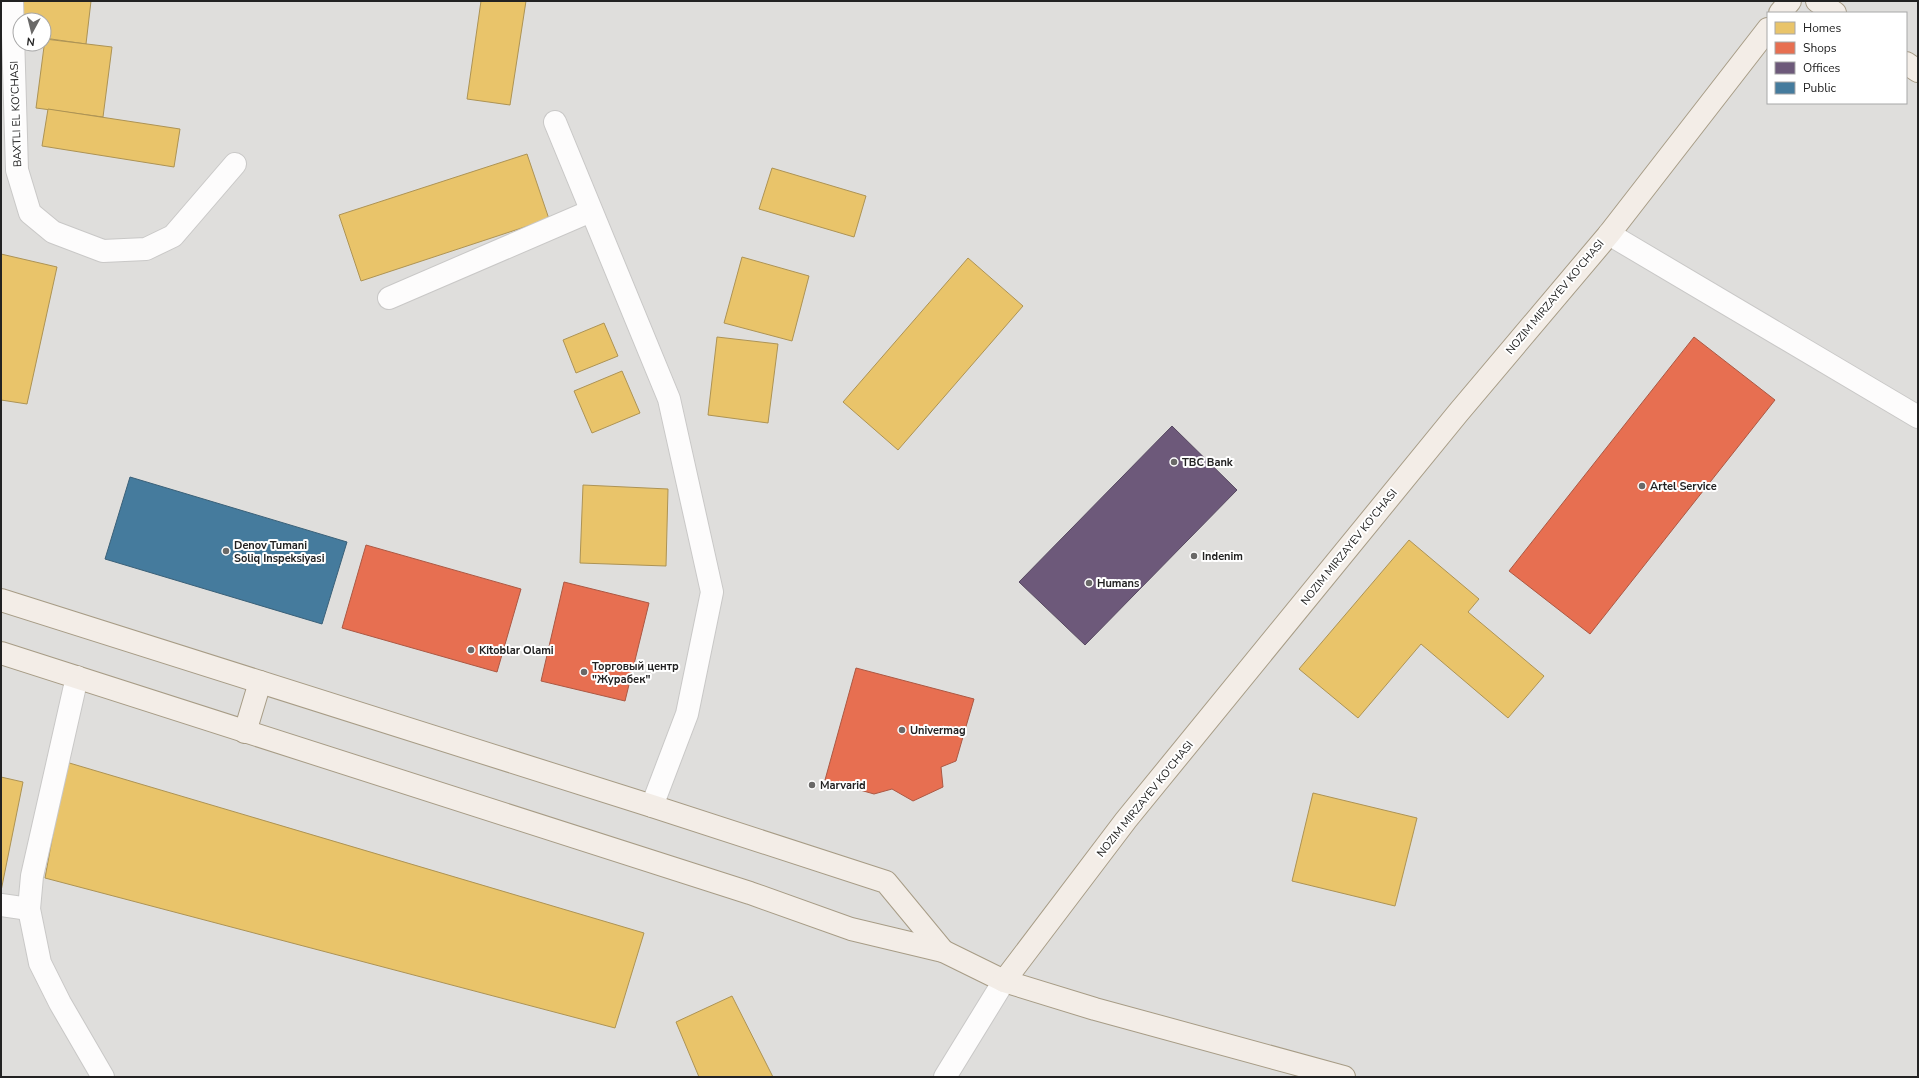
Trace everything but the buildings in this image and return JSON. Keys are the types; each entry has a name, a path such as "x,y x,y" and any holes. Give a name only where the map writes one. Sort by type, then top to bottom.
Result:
{"main road":[{"path":"1781,12 1790,1"},
{"path":"1817,1 1834,12"},
{"name":"NOZIM MIRZAYEV KO'CHASI","path":"1004,981 1126,820 1458,413 1609,234 1767,30"},
{"path":"1907,64 1918,71"},
{"path":"1,600 652,806 886,882 943,951"},
{"path":"1,653 750,893 851,929 943,951 1004,981 1094,1009 1344,1077"},
{"path":"244,732 260,682"}],"street":[{"name":"BAXTLI EL KO'CHASI","path":"12,1 17,170 30,214 53,232 103,251 146,249 173,236 235,164"},
{"path":"555,122 669,399 712,592 687,714 652,806"},
{"path":"389,298 591,211"},
{"path":"1609,234 1918,417"},
{"path":"77,677 32,876 29,909 40,963 60,1003 104,1077"},
{"path":"1,906 29,909"},
{"name":"NOZIM MIRZAYEV KO'CHASI","path":"945,1077 1004,981"}],"shaded area":[{"path":"1,1 1918,1 1918,1077 1,1077"}],"place":[{"name":"TBC Bank","path":"1174,462"},
{"name":"Artel Service","path":"1642,486"},
{"name":"Denov Tumani Soliq Inspeksiyasi","path":"226,551"},
{"name":"Indenim","path":"1194,556"},
{"name":"Humans","path":"1089,583"},
{"name":"Kitoblar Olami","path":"471,650"},
{"name":"Торговый центр \"Журабек\"","path":"584,672"},
{"name":"Univermag","path":"902,730"},
{"name":"Marvarid","path":"812,785"}]}
